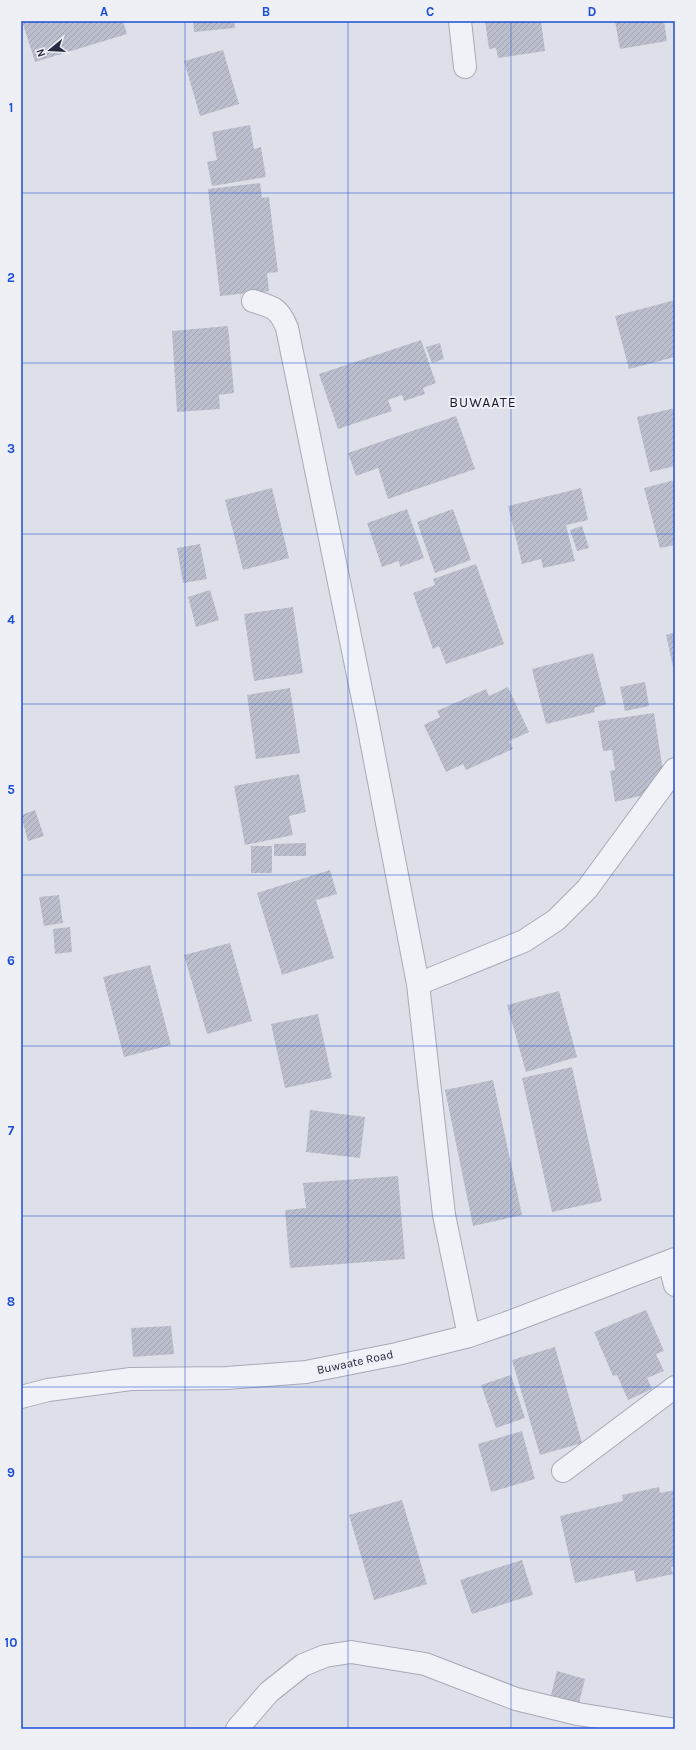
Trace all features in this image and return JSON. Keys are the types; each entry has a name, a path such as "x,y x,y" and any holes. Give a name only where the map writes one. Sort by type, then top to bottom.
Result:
{"street":[{"path":"460,21 465,67"},
{"path":"253,302 274,307 282,316 287,328 367,720 418,984 444,1215 469,1336"},
{"path":"418,984 524,941 556,920 587,889 675,769"},
{"path":"672,1261 675,1285"},
{"name":"Buwaate Road","path":"21,1397 56,1389 131,1379 227,1378 306,1372 398,1354 469,1336 672,1261"},
{"path":"563,1472 675,1387"},
{"path":"237,1729 269,1692 303,1665 325,1656 351,1652 425,1664 516,1699 562,1710 670,1729"}],"building":[{"path":"22,21 123,21 127,34 35,62"},
{"path":"193,21 234,21 235,28 194,32"},
{"path":"485,21 541,21 545,51 498,58 496,48 489,49"},
{"path":"615,21 664,21 667,41 620,49"},
{"path":"223,50 239,104 200,116 184,61"},
{"path":"250,125 254,149 261,147 266,177 212,186 207,162 217,160 212,132"},
{"path":"260,183 262,198 269,197 278,272 267,273 269,291 220,296 208,189"},
{"path":"675,300 675,357 629,369 615,316"},
{"path":"228,326 234,393 219,395 220,409 177,412 172,331"},
{"path":"421,340 436,383 423,388 425,394 404,401 402,395 388,400 392,411 338,429 319,374"},
{"path":"440,343 444,359 432,363 426,347"},
{"path":"675,408 675,466 650,472 637,417"},
{"path":"456,416 475,469 388,499 378,468 356,476 348,453"},
{"path":"675,480 675,545 660,548 644,488"},
{"path":"272,488 289,558 243,570 225,500"},
{"path":"581,488 588,520 566,525 575,561 543,568 541,559 522,564 508,506"},
{"path":"407,509 424,558 400,567 399,561 382,567 367,523"},
{"path":"453,509 471,560 435,573 417,522"},
{"path":"582,526 589,548 577,551 570,530"},
{"path":"200,544 207,579 183,583 177,548"},
{"path":"476,564 504,644 446,664 439,646 433,649 413,593 435,585 433,579"},
{"path":"210,590 219,620 196,627 188,597"},
{"path":"293,607 303,673 254,681 244,614"},
{"path":"675,632 675,671 674,671 666,635"},
{"path":"593,653 606,704 594,708 595,712 546,724 532,669"},
{"path":"645,682 649,706 625,711 620,687"},
{"path":"508,687 529,732 509,741 513,749 466,770 463,764 446,772 424,725 440,717 437,711 486,689 489,696"},
{"path":"290,688 300,753 256,759 247,695"},
{"path":"654,713 663,771 648,794 615,802 610,771 615,770 612,750 603,751 598,721"},
{"path":"299,774 306,812 289,816 293,835 245,845 234,786"},
{"path":"35,810 44,836 28,841 21,815"},
{"path":"306,843 306,856 274,856 274,844"},
{"path":"251,846 272,846 272,873 251,873"},
{"path":"330,870 337,894 316,900 334,958 282,975 257,893"},
{"path":"59,895 63,923 44,926 39,897"},
{"path":"70,927 72,952 55,954 53,929"},
{"path":"230,943 252,1021 207,1034 184,955"},
{"path":"150,965 171,1045 124,1057 103,977"},
{"path":"559,991 577,1057 526,1072 507,1005"},
{"path":"318,1014 332,1078 285,1088 271,1024"},
{"path":"572,1067 602,1201 552,1212 522,1078"},
{"path":"493,1080 522,1215 473,1226 445,1090"},
{"path":"310,1110 365,1117 360,1158 306,1152"},
{"path":"398,1176 405,1259 290,1268 285,1210 306,1208 303,1183"},
{"path":"646,1310 664,1351 656,1354 664,1371 647,1378 652,1389 628,1400 617,1375 613,1376 594,1332"},
{"path":"171,1326 174,1354 133,1357 131,1328"},
{"path":"555,1347 582,1443 540,1455 512,1360"},
{"path":"511,1375 525,1418 496,1428 481,1385"},
{"path":"522,1431 535,1479 491,1492 478,1444"},
{"path":"659,1487 660,1493 675,1490 675,1566 671,1567 673,1574 636,1582 634,1570 575,1583 560,1516 623,1501 622,1495"},
{"path":"402,1500 427,1584 374,1600 349,1515"},
{"path":"522,1560 533,1595 472,1614 460,1580"},
{"path":"557,1671 585,1679 579,1703 551,1695"}],"district":[{"name":"BUWAATE","path":"483,402"}]}
